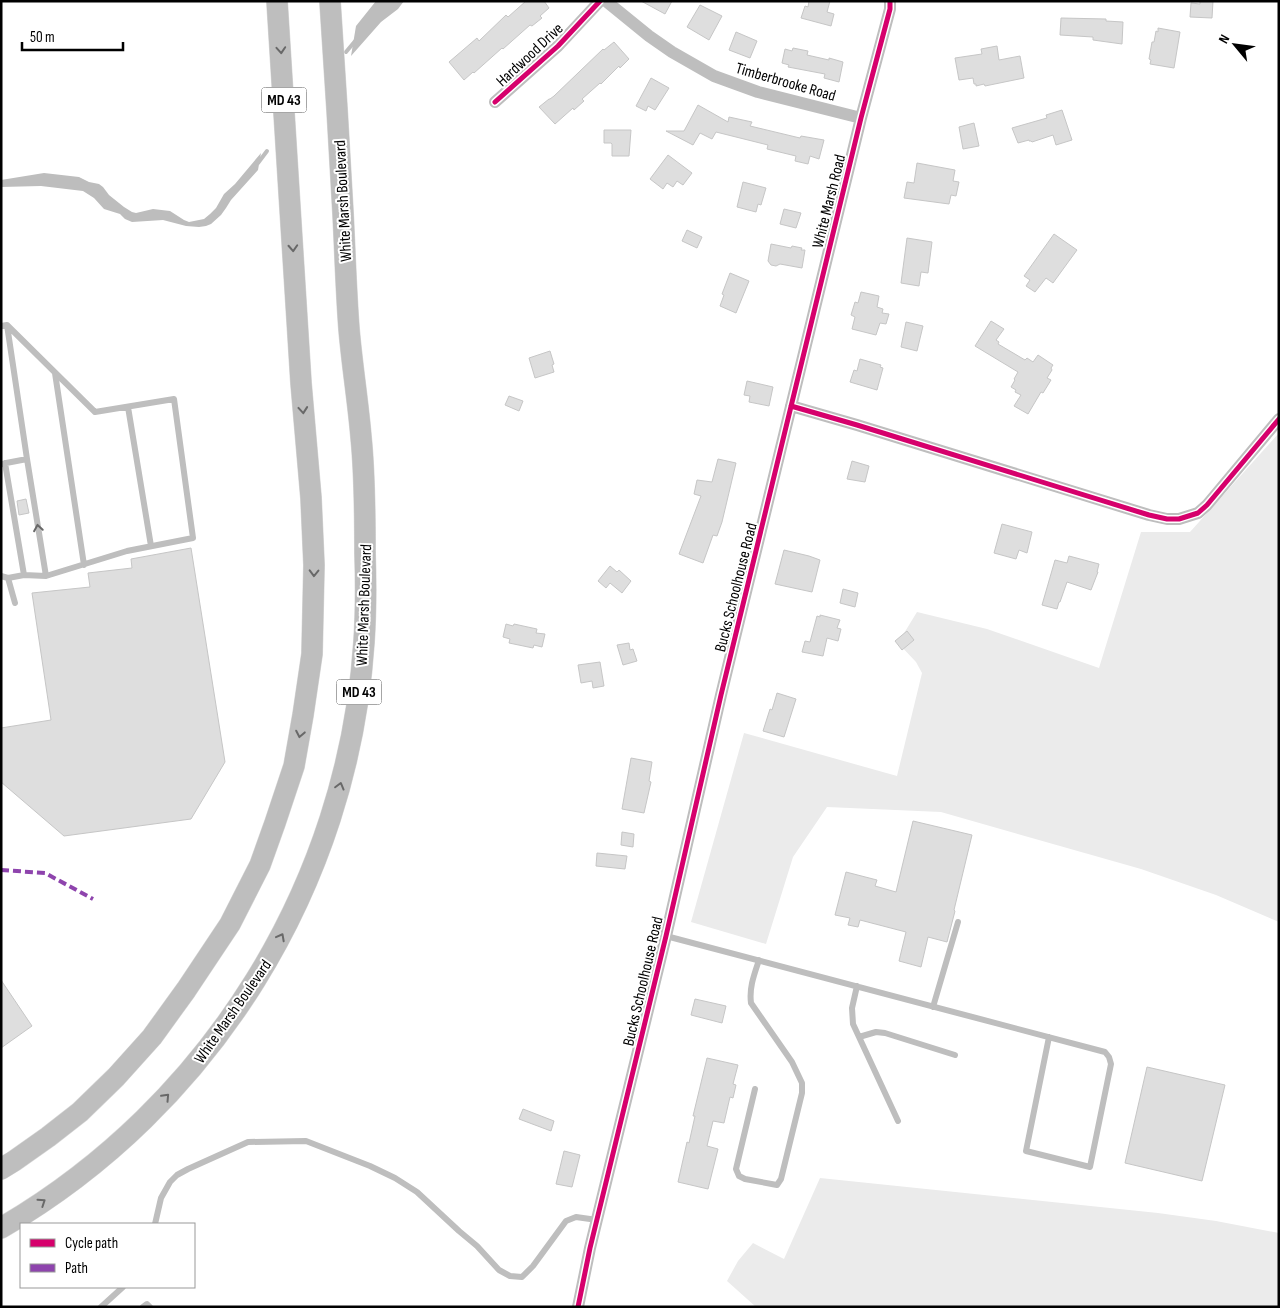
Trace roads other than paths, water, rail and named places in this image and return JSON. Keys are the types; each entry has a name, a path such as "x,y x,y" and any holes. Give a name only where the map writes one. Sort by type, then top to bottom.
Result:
{"highway":[{"name":"MD 43","path":"1,1169 48,1137 80,1112 116,1077 152,1037 230,924 260,865 294,766 304,715 312,654 314,565 277,1"},
{"name":"White Marsh Boulevard","path":"1,1228 62,1189 130,1132 155,1109 212,1042 250,991 287,924 321,845 339,789 352,734 361,673 366,594 365,506 362,440 349,328 330,1"}],"street":[{"name":"Hardwood Drive","path":"495,102 558,46 600,1"},
{"name":"Timberbrooke Road","path":"606,1 672,52 714,76 758,92 860,118"},
{"name":"White Marsh Road","path":"791,406 860,118 890,9 890,1"},
{"path":"791,406 1119,507 1167,519 1179,519 1189,516 1207,505 1279,419"},
{"name":"Bucks Schoolhouse Road","path":"578,1307 590,1248 791,406"}],"lane":[{"path":"4,326 55,372 95,412 174,399 193,538 127,551 46,576 4,577 15,603"},
{"path":"4,326 46,576"},
{"path":"55,372 84,565"},
{"path":"128,407 152,546"},
{"path":"24,576 3,463 27,459"},
{"path":"934,1007 958,922"},
{"path":"666,936 1105,1052 1111,1064 1090,1167 1026,1151 1048,1037"},
{"path":"755,1089 736,1169 739,1176 745,1179 777,1185 786,1160 802,1093 802,1083 792,1062 751,1003 751,984 759,960"},
{"path":"857,986 852,1008 853,1024 898,1121"},
{"path":"858,1037 876,1032 885,1032 955,1055"},
{"path":"155,1223 161,1198 170,1182 177,1175 248,1142 290,1140 306,1141 395,1178 417,1192 477,1246 499,1270 510,1276 522,1277 533,1266 566,1221 576,1217 597,1220"},
{"path":"101,1307 122,1288"},
{"path":"143,1307 147,1304 150,1307"}],"waterway":[{"path":"346,52 356,40"},
{"path":"258,163 267,151"}]}
